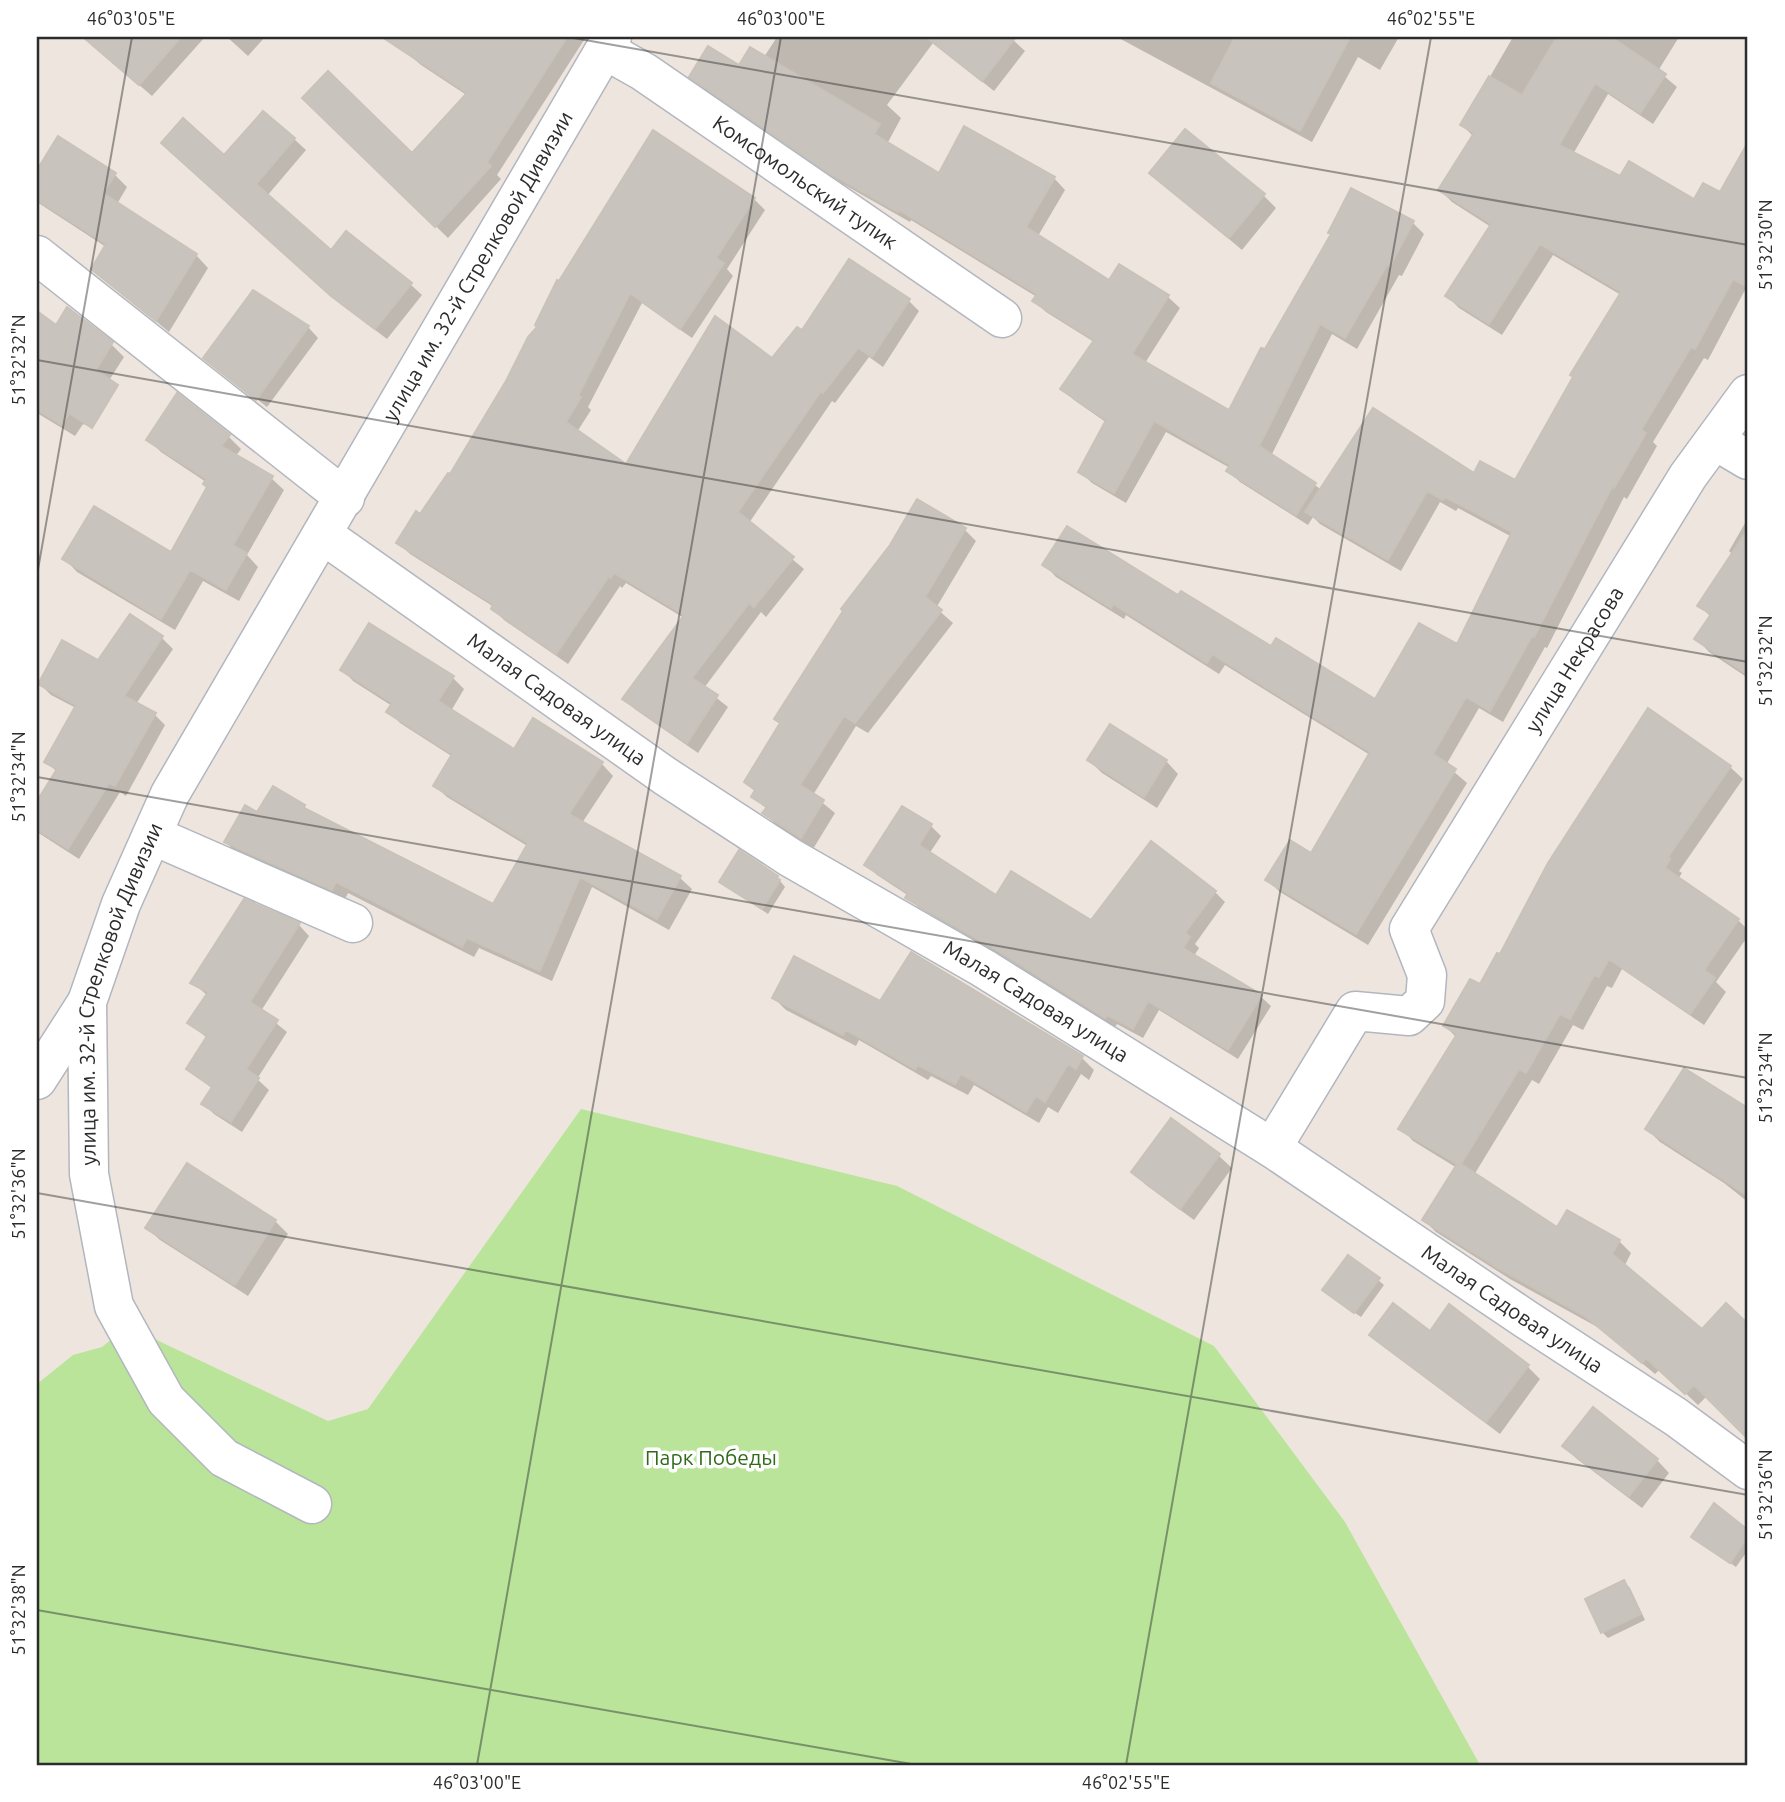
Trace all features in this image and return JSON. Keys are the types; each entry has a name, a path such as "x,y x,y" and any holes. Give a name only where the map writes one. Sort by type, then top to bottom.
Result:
{"street":[{"name":"Комсомольский тупик","path":"608,43 644,72 1002,318"},
{"name":"улица им. 32-й Стрелковой Дивизии","path":"312,1504 224,1458 166,1400 114,1307 89,1174 87,1002 121,904 170,794 608,43"},
{"path":"37,256 345,498"},
{"name":"улица Некрасова","path":"1272,1147 1355,1012 1409,1016 1425,1000 1427,975 1409,929 1688,476 1748,394"},
{"path":"1716,441 1748,460"},
{"name":"Малая Садовая улица","path":"322,534 665,776 791,858 983,968 1272,1147 1675,1417 1748,1470"},
{"path":"152,835 353,923"},
{"path":"37,1080 87,1002"}],"green space":[{"name":"Парк Победы","path":"581,1109 897,1186 1214,1346 1345,1522 1480,1765 37,1765 37,1384 73,1355 102,1347 124,1329 146,1335 328,1421 368,1409"}],"building":[{"path":"83,37 181,37 139,85"},
{"path":"382,37 567,37 487,162 491,166 435,227 302,98 328,71 412,153 467,93"},
{"path":"926,37 1016,37 982,81"},
{"path":"1235,37 1350,37 1300,131 1211,83"},
{"path":"1557,37 1611,37 1666,74 1640,113 1595,83 1559,145 1620,176 1629,161 1694,199 1703,183 1720,192 1748,142 1748,287 1733,279 1695,349 1691,347 1641,430 1646,433 1614,488 1612,487 1534,637 1532,636 1490,711 1466,697 1433,754 1456,769 1356,934 1265,880 1290,840 1311,853 1370,752 1212,654 1207,663 1113,604 1111,608 1042,565 1067,526 1178,595 1181,591 1271,646 1276,638 1375,699 1419,623 1457,644 1512,532 1445,497 1443,500 1427,491 1388,560 1305,512 1373,408 1474,473 1480,461 1515,480 1573,377 1570,375 1621,292 1540,244 1489,324 1445,296 1491,224 1438,190 1474,133 1460,125 1489,76 1522,95"},
{"path":"708,46 739,65 750,47 880,124 874,134 939,173 964,126 1055,177 1026,227 1109,280 1119,264 1169,295 1132,354 1229,410 1261,348 1265,349 1331,234 1328,233 1351,188 1414,221 1390,266 1387,265 1345,338 1320,324 1259,446 1316,483 1296,515 1226,471 1230,465 1154,421 1114,493 1078,472 1106,420 1060,389 1094,340 1032,301 1037,294 899,210 898,212 829,173 689,77"},
{"path":"263,111 295,138 256,184 331,250 346,231 412,283 375,329 331,296 161,143 183,118 224,155"},
{"path":"1185,129 1265,194 1229,238 1149,173"},
{"path":"653,130 755,198 716,258 724,263 680,329 630,293 578,396 581,397 566,422 626,464 715,316 772,358 797,327 802,330 849,259 910,299 872,357 858,348 823,393 821,391 738,512 794,557 754,607 749,603 692,678 718,695 687,743 622,699 684,615 614,573 611,578 609,576 556,654 491,609 493,604 396,543 416,511 420,514 448,473 450,474 506,381 528,337 537,327 535,325 557,280 559,281"},
{"path":"58,136 116,173 103,193 197,254 156,321 91,269 106,244 37,200 37,170"},
{"path":"253,290 309,326 256,400 203,358"},
{"path":"67,307 113,342 96,370 118,385 92,428 69,413 62,425 37,410 37,311 56,325"},
{"path":"177,393 230,435 221,446 273,476 233,545 247,553 226,590 190,570 161,619 62,559 94,506 171,552 207,487 203,484 206,479 146,440"},
{"path":"917,499 966,528 925,597 942,610 855,723 844,716 800,785 824,800 801,838 762,813 767,807 751,797 755,790 744,782 780,723 774,719 843,611 841,609 890,545"},
{"path":"1748,529 1748,675 1694,639 1711,614 1697,606"},
{"path":"130,614 163,636 124,696 156,713 115,786 109,783 68,849 37,830 37,801 57,769 44,762 76,705 38,684 62,640 98,660"},
{"path":"369,623 454,676 438,701 514,749 533,718 603,762 569,814 681,876 657,919 580,877 540,971 467,938 462,947 336,882 332,890 224,842 245,805 257,812 273,786 305,805 304,808 493,904 528,843 433,786 452,754 386,712 392,703 340,670"},
{"path":"1648,708 1731,766 1668,857 1670,859 1665,868 1739,919 1704,970 1715,978 1690,1014 1609,959 1599,977 1594,975 1570,1019 1560,1014 1526,1073 1519,1069 1461,1164 1557,1227 1567,1210 1620,1240 1612,1254 1702,1329 1726,1303 1748,1324 1748,1439 1694,1385 1685,1394 1646,1358 1642,1363 1586,1317 1496,1267 1422,1220 1457,1164 1398,1129 1457,1034 1443,1026 1470,979 1480,984 1497,953 1500,954 1548,863"},
{"path":"1110,724 1167,760 1144,797 1087,760"},
{"path":"902,806 932,824 919,845 996,895 1011,871 1091,920 1151,841 1216,891 1185,933 1190,937 1183,948 1262,995 1228,1050 1148,1001 1133,1029 1107,1015 1105,1018 995,949 905,898 908,893 864,865"},
{"path":"739,850 780,880 762,909 719,882"},
{"path":"244,899 300,923 250,1002 278,1020 246,1069 259,1078 231,1122 201,1104 212,1087 186,1069 207,1036 187,1023 208,992 190,983"},
{"path":"911,952 1083,1056 1076,1069 1068,1064 1045,1102 1036,1096 1026,1112 961,1074 955,1084 918,1065 915,1069 846,1030 843,1035 772,998 794,956 880,1001"},
{"path":"1684,1068 1748,1108 1748,1196 1645,1129"},
{"path":"1171,1118 1220,1154 1180,1209 1131,1172"},
{"path":"187,1163 276,1220 235,1285 145,1228"},
{"path":"1348,1255 1380,1278 1354,1313 1322,1290"},
{"path":"1393,1303 1430,1331 1449,1304 1529,1365 1486,1422 1369,1335"},
{"path":"1593,1407 1658,1459 1629,1496 1562,1446"},
{"path":"1714,1503 1748,1530 1748,1536 1730,1563 1691,1537"},
{"path":"1624,1580 1641,1614 1601,1633 1585,1599"}]}
